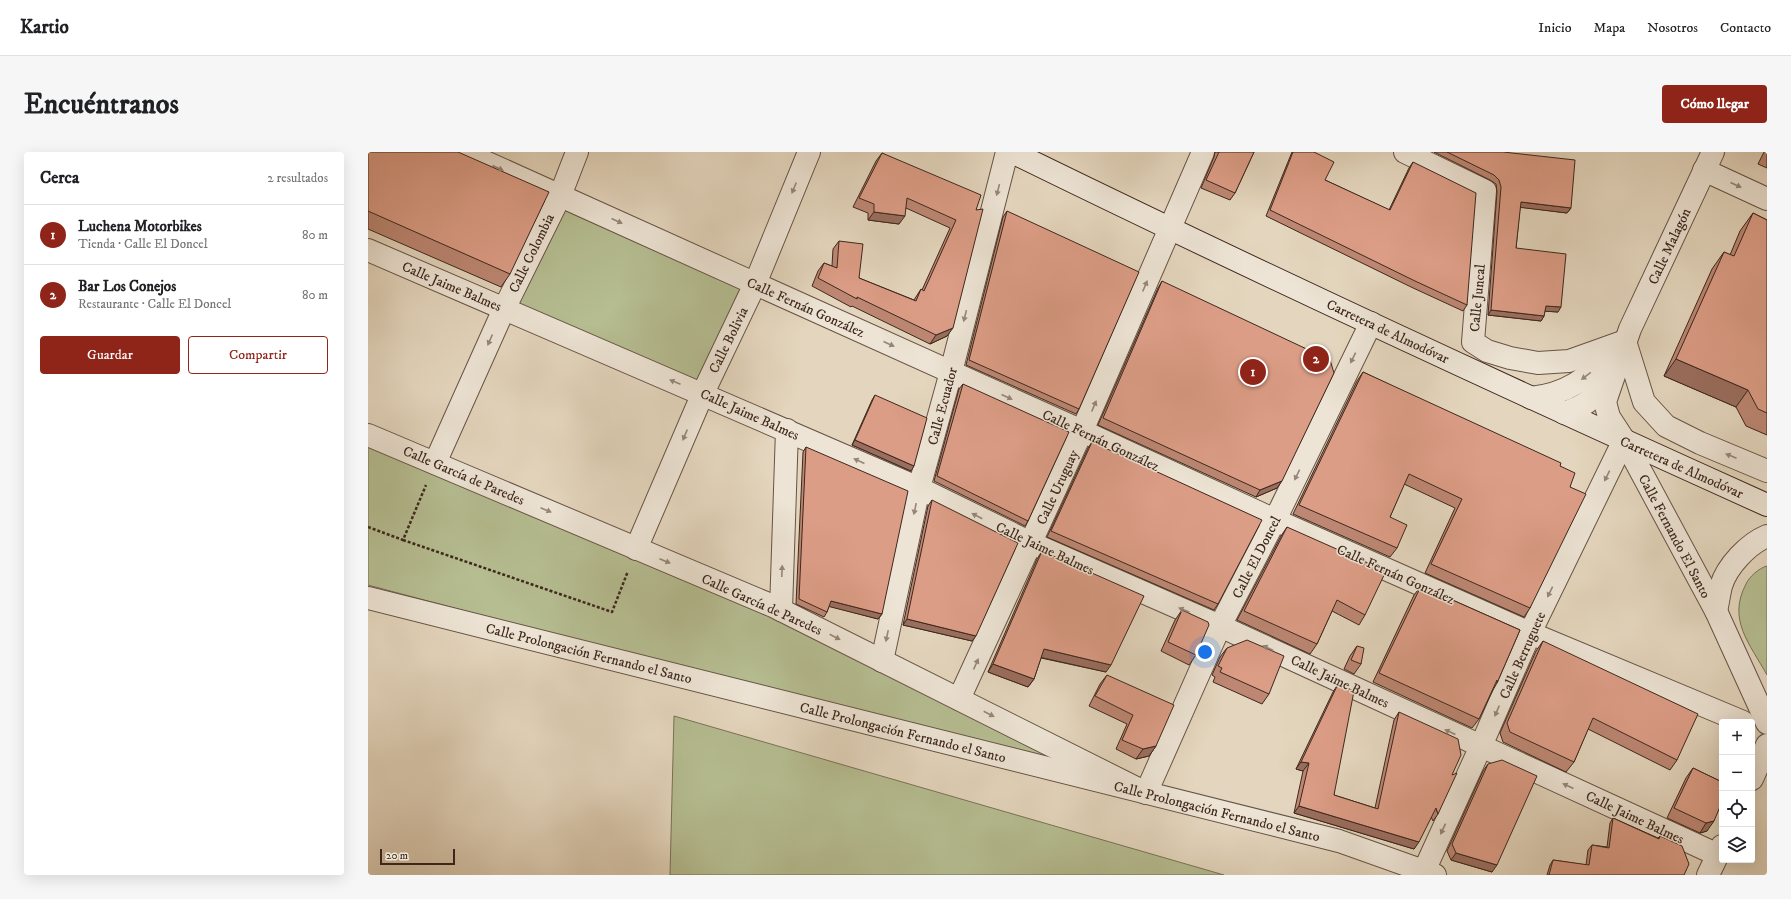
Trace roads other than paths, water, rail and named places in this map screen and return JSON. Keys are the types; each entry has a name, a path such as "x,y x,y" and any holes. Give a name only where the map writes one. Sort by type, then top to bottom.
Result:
{"street":[{"name":"Calle Fernán González","path":"463,152 1082,431 1275,520 1530,633 1736,719"},
{"name":"Calle Colombia","path":"435,463 504,309 560,196 577,152"},
{"name":"Calle Bolivia","path":"636,549 702,393 755,284 809,152"},
{"name":"Calle Ecuador","path":"882,660 919,488 951,372 1007,152"},
{"name":"Carretera de Almodóvar","path":"1012,152 1170,230 1531,398 1767,504"},
{"name":"Calle Uruguay","path":"960,699 1082,431 1203,152"},
{"name":"Calle Juncal","path":"1404,152 1485,191 1473,342 1487,351 1510,358 1538,363 1569,361 1625,341"},
{"path":"1709,161 1767,199"},
{"name":"Calle Malagón","path":"1564,413 1585,405 1599,392 1625,341 1709,161"},
{"name":"Calle Jaime Balmes","path":"368,250 919,488 1031,544 1220,626 1482,746 1719,851"},
{"name":"Calle El Doncel","path":"1146,793 1220,626 1275,520 1370,323"},
{"path":"1625,341 1644,402 1666,426 1700,443 1767,471"},
{"name":"Calle Malagón","path":"1531,398 1550,396 1587,377 1625,341"},
{"name":"Calle Malagón","path":"1624,440 1609,417 1605,402 1625,341"},
{"path":"781,610 787,430"},
{"name":"Calle García de Paredes","path":"368,435 781,610 1146,793"},
{"name":"Calle Fernando El Santo","path":"1624,440 1716,611 1767,723"},
{"name":"Calle Berruguete","path":"1430,873 1530,633 1624,440"},
{"name":"Calle Fernando El Santo","path":"1716,611 1722,585 1733,565 1760,539 1767,536"},
{"name":"Calle Prolongación Fernando el Santo","path":"368,598 1339,842 1430,873"},
{"path":"1755,727 1767,732"},
{"path":"1755,772 1767,746"},
{"path":"1708,875 1719,853"}],"place":[{"name":"Bar Los Conejos","path":"1316,359"},
{"name":"Luchena Motorbikes","path":"1253,372"}]}
